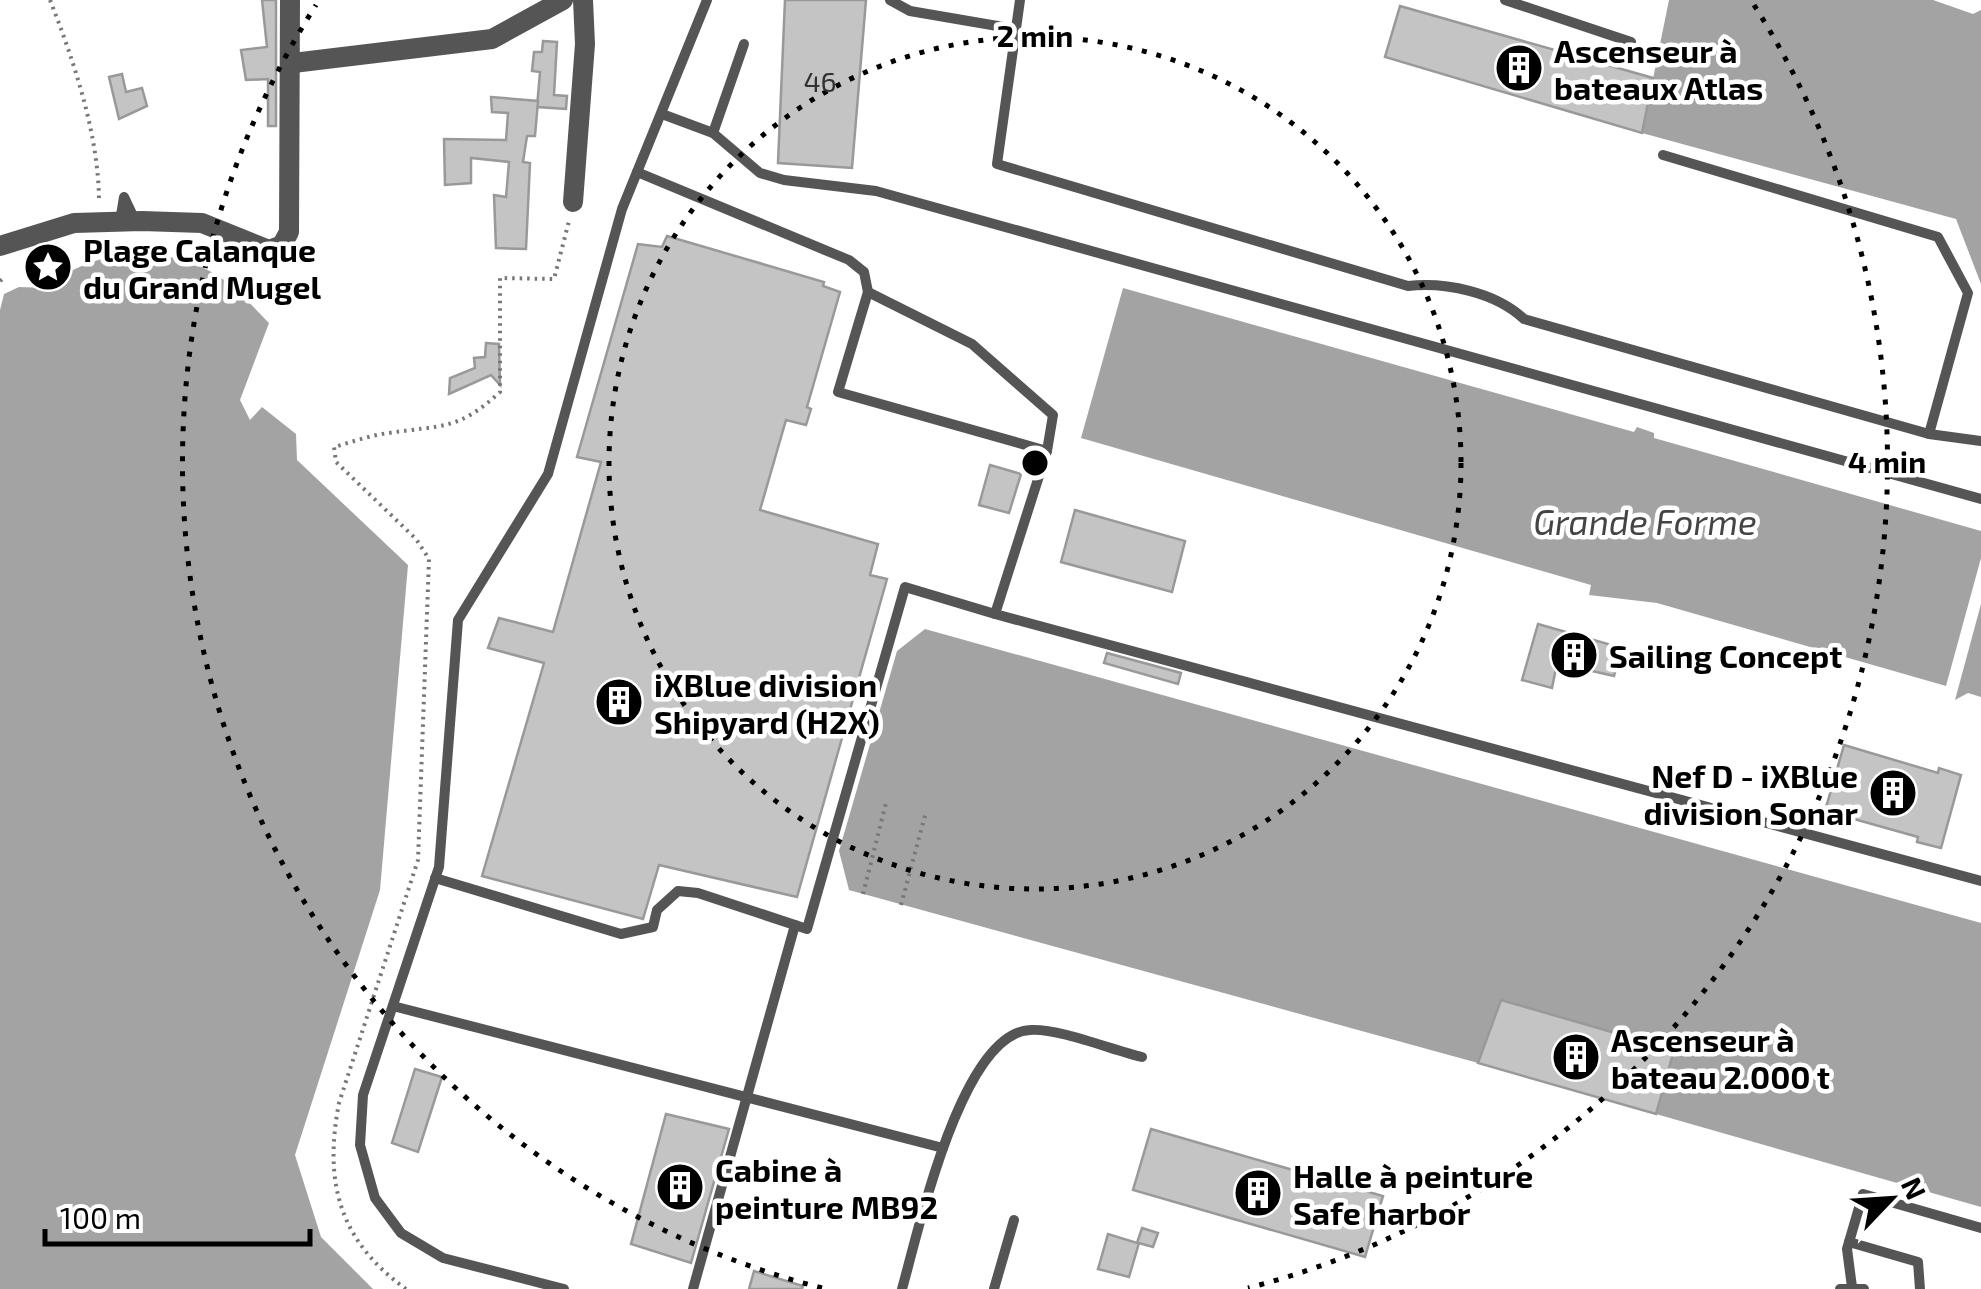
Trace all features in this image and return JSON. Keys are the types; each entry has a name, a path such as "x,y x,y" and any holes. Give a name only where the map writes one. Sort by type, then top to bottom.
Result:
{"street":[{"path":"0,246 74,223 202,222 270,250 282,245 289,232 290,0"},
{"path":"292,62 462,44 502,35 562,0"},
{"path":"573,202 585,44 584,0"}],"lane":[{"path":"564,1289 444,1258 401,1233 374,1198 360,1145 363,1095 435,878 458,620 548,474 622,209 707,0"},
{"path":"890,0 910,11 1015,30"},
{"path":"1020,0 997,164 1408,286 1432,284 1506,302 1524,318 1929,434 1981,441"},
{"path":"1505,0 1630,42"},
{"path":"713,133 744,44"},
{"path":"662,114 713,133 760,172 784,180 876,190 1981,499"},
{"path":"1662,155 1938,237 1968,294 1929,434"},
{"path":"636,172 850,260 864,272 868,292 838,392 1047,451"},
{"path":"868,292 972,344 1053,416 1047,451 996,614"},
{"path":"435,878 621,934 653,927 657,910 678,891 698,892 807,928 905,587 1981,881"},
{"path":"693,1289 796,925"},
{"path":"392,1006 746,1101 943,1148"},
{"path":"902,1289 943,1148 992,1048 1012,1034 1032,1029 1142,1058"},
{"path":"1864,1289 1846,1288 1849,1242 1863,1194 1981,1228"},
{"path":"994,1289 1014,1220"},
{"path":"1849,1242 1918,1262 1920,1289"}],"path":[{"path":"50,0 67,45 99,177 123,224"},
{"path":"406,1289 357,1239 342,1214 332,1179 332,1142 339,1103 418,860 429,559 416,539 336,462 334,447 390,432 450,425 480,410 500,392 500,278 554,279 573,202"},
{"path":"863,894 886,803"},
{"path":"901,905 926,812"}],"water":[{"path":"1669,0 1933,0 1973,14 1981,10 1981,284 1956,219 1642,133"},
{"path":"151,253 217,275 269,323 240,400 250,420 262,407 296,434 297,460 408,565 380,890 295,1155 321,1237 373,1289 0,1289 0,310 4,294 19,287 47,288 71,271 96,261"},
{"name":"Grande Forme","path":"1123,288 1634,432 1637,427 1654,433 1654,438 1981,531 1981,558 1946,686 1657,603 1589,595 1591,585 1081,438"},
{"path":"1981,604 1981,697 1968,693 1955,700"},
{"path":"925,629 1981,923 1981,1207 1656,1114 1674,1051 1501,1000 1478,1063 849,890 839,851 897,651"}],"building":[{"path":"262,0 276,0 276,126 268,126 268,79 246,80 241,50 267,47"},
{"path":"785,0 866,0 852,168 778,163"},
{"name":"Ascenseur à bateaux Atlas","path":"1400,6 1653,78 1642,133 1385,57"},
{"path":"543,41 557,42 554,95 567,96 566,109 537,107 540,72 532,71 534,52 542,52"},
{"path":"122,74 126,92 142,88 147,106 119,119 109,77"},
{"path":"491,97 538,101 535,136 527,136 523,162 530,163 526,249 496,248 494,195 506,197 509,162 471,158 471,183 445,185 444,139 506,140 508,113 492,112"},
{"name":"iXBlue division Shipyard (H2X)","path":"667,236 824,282 823,286 840,292 807,407 811,409 806,425 786,420 760,510 878,544 870,575 887,579 797,897 659,865 643,919 482,876 544,663 488,648 499,618 553,632 601,462 577,457 638,244 662,247"},
{"path":"486,343 499,344 500,385 491,375 449,394 450,378 475,368 474,358 485,357"},
{"path":"990,465 1021,474 1009,513 979,505"},
{"path":"1075,510 1185,541 1172,592 1061,562"},
{"name":"Sailing Concept","path":"1538,624 1622,648 1614,676 1557,663 1552,688 1522,680"},
{"path":"1107,653 1181,673 1178,684 1104,663"},
{"name":"Nef D - iXBlue division Sonar","path":"1844,745 1938,773 1939,768 1961,775 1941,848 1917,842 1918,837 1825,811"},
{"name":"Ascenseur à bateau 2.000 t","path":"1501,1000 1674,1050 1656,1114 1478,1063"},
{"path":"415,1069 442,1077 418,1152 392,1143"},
{"name":"Cabine à peinture MB92","path":"666,1114 729,1129 691,1263 631,1244"},
{"name":"Halle à peinture Safe harbor","path":"1151,1129 1383,1196 1365,1257 1133,1190"},
{"path":"1142,1228 1158,1233 1153,1247 1139,1243 1129,1277 1098,1269 1108,1234 1137,1243"},
{"path":"754,1271 803,1286 802,1289 749,1289"}],"place":[{"name":"Ascenseur à bateaux Atlas","path":"1519,68"},
{"name":"Plage Calanque du Grand Mugel","path":"48,267"},
{"name":"Sailing Concept","path":"1574,655"},
{"name":"iXBlue division Shipyard (H2X)","path":"619,702"},
{"name":"Nef D - iXBlue division Sonar","path":"1893,793"},
{"name":"Ascenseur à bateau 2.000 t","path":"1576,1057"},
{"name":"Cabine à peinture MB92","path":"680,1187"},
{"name":"Halle à peinture Safe harbor","path":"1258,1193"}]}
